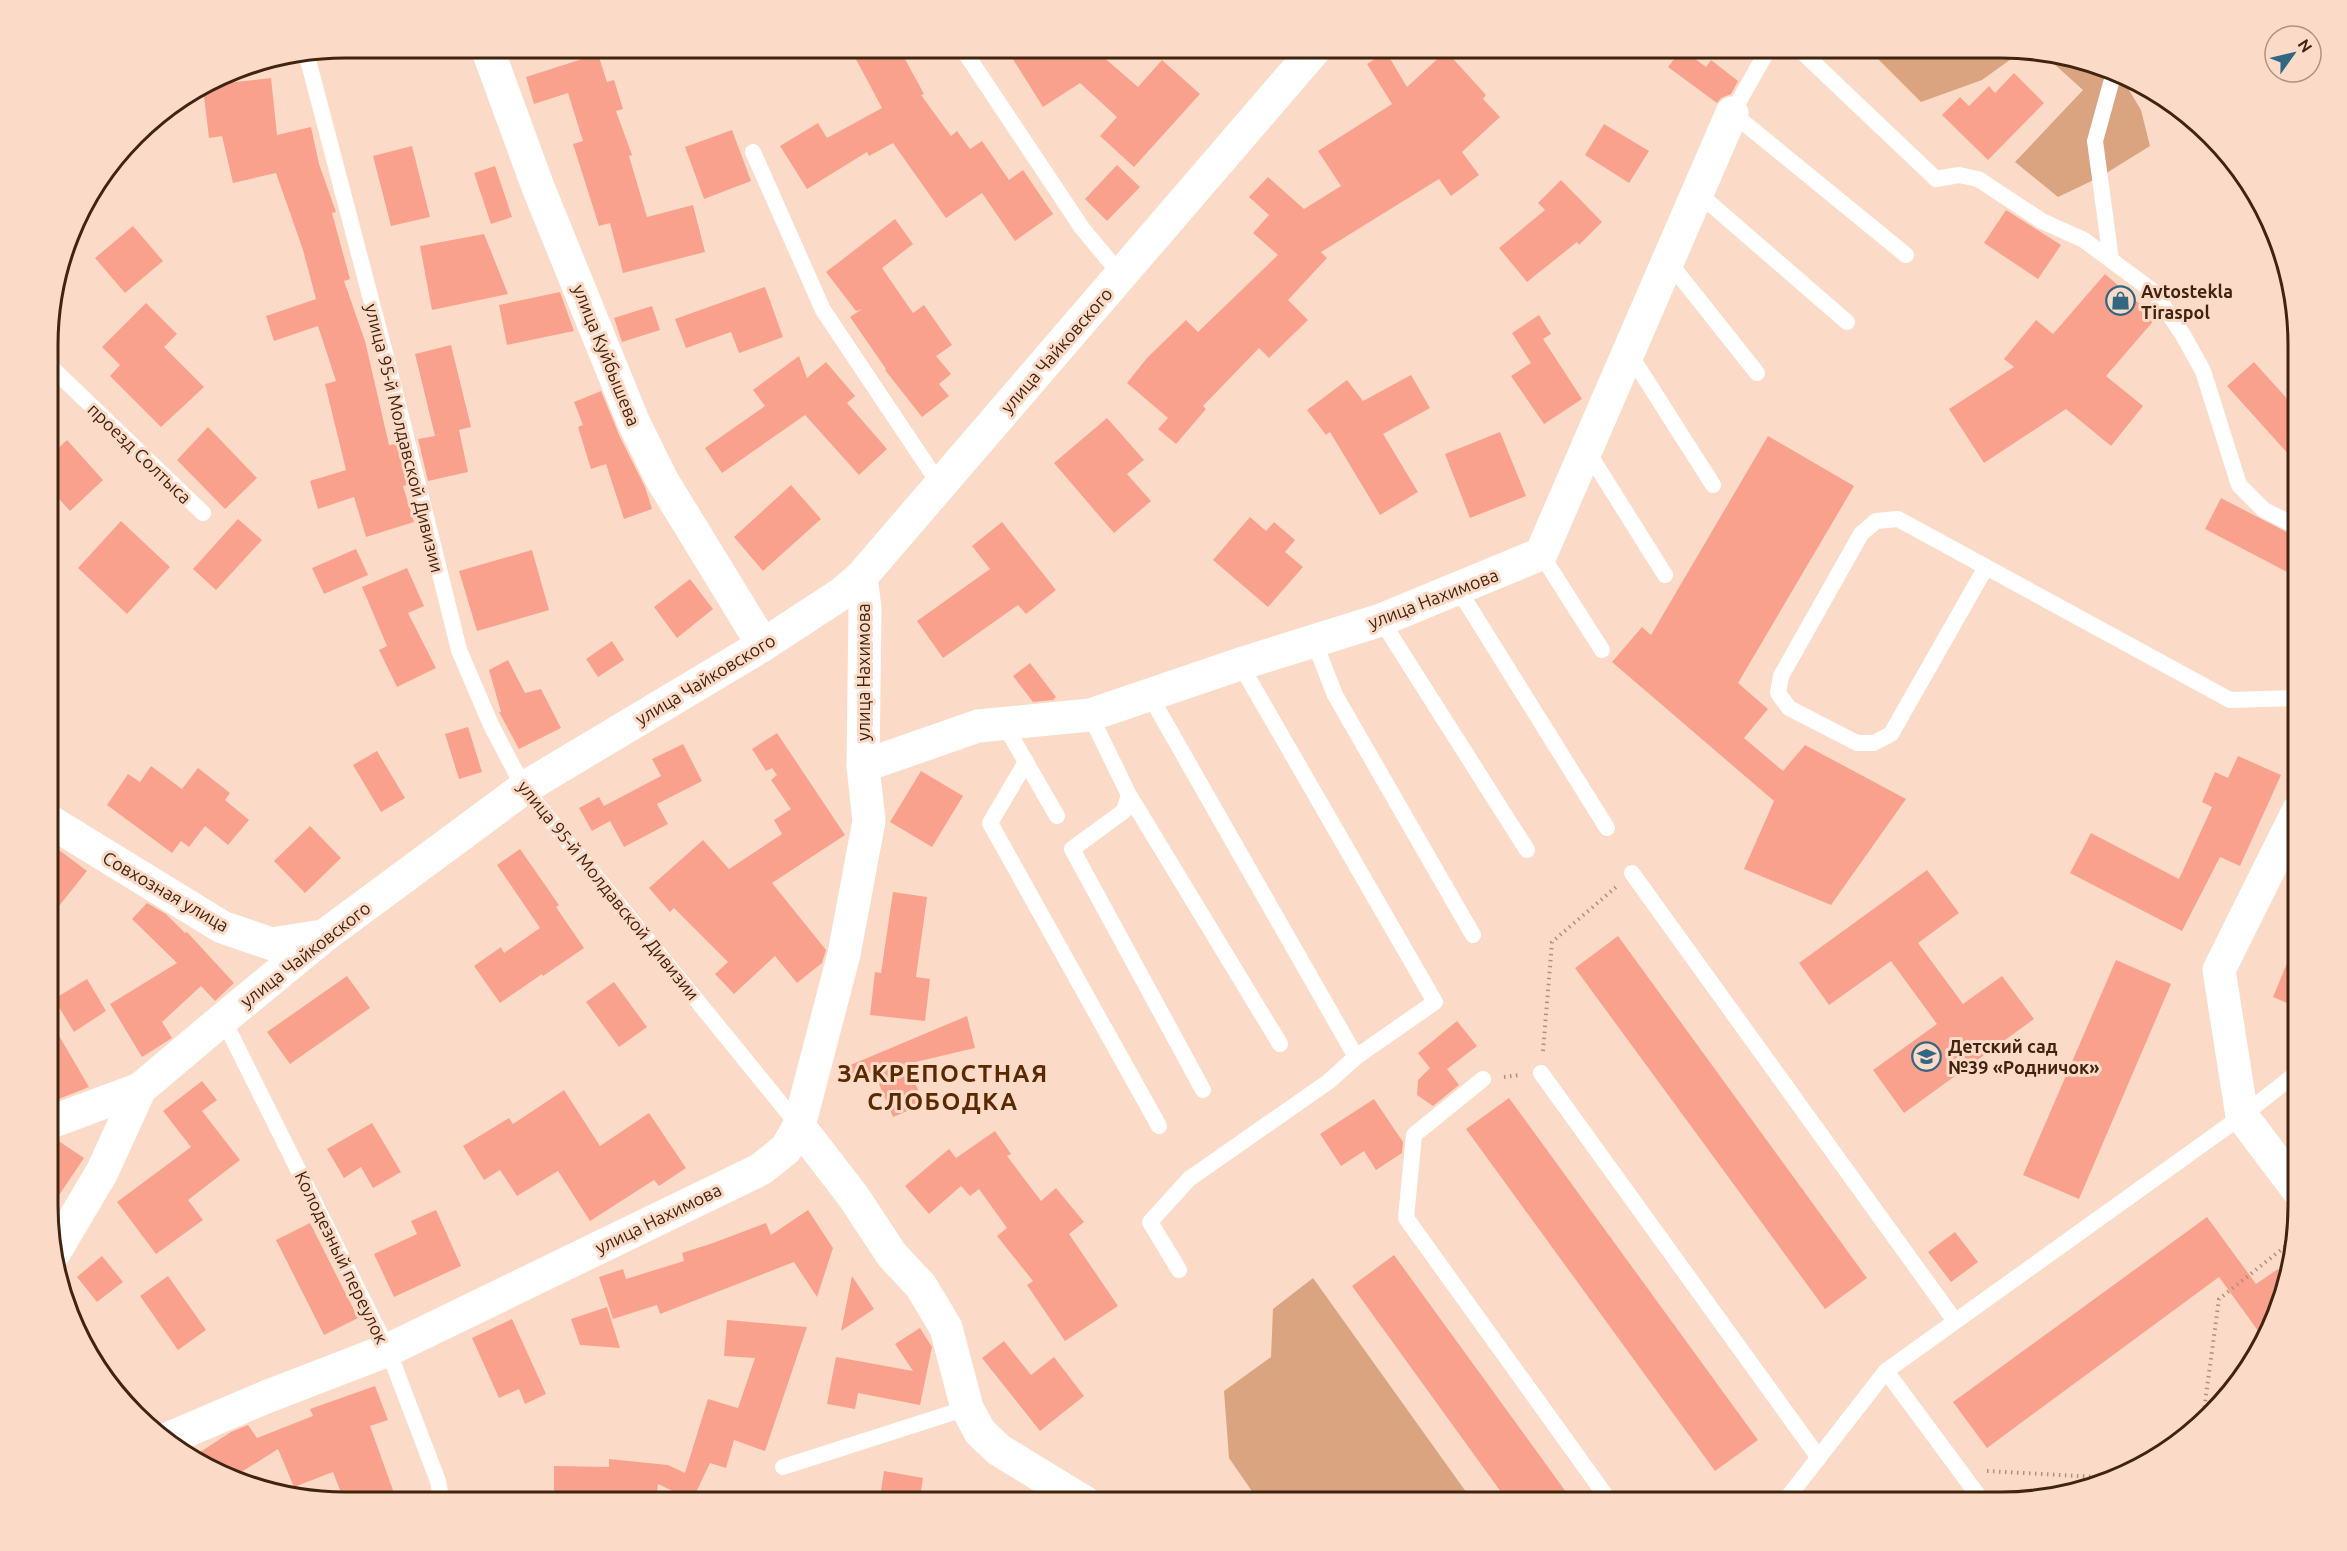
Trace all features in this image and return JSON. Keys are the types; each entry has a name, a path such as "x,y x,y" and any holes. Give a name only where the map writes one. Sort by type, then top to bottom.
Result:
{"street":[{"name":"улица Куйбышева","path":"491,58 538,187 633,422 662,480 763,645"},
{"name":"улица Чайковского","path":"61,1241 102,1172 140,1089 224,1019 324,936 524,788 763,645 841,594 861,577 1307,58"},
{"path":"1541,554 1732,113"},
{"name":"улица Нахимова","path":"862,766 978,726 1090,715 1240,664 1381,620 1541,554"},
{"name":"улица Нахимова","path":"175,1436 266,1397 388,1350 761,1169 786,1149 799,1126 844,954 867,832 868,821 862,766 865,608 861,577"},
{"name":"Совхозная улица","path":"58,826 222,927 272,944 324,936"},
{"path":"2288,831 2219,970 2242,1116 2288,1177"},
{"path":"58,1119 140,1089"},
{"name":"улица 95-й Молдавской Дивизии","path":"799,1126 853,1196 891,1255 921,1286 946,1328 967,1408 980,1432 999,1450 1068,1492"}],"lane":[{"path":"969,58 1082,228 1121,275"},
{"path":"1763,58 1732,113 1906,255"},
{"path":"1809,58 1936,179 1959,175 1978,179 2042,221 2084,240 2154,292 2203,371 2238,485 2264,510 2288,522"},
{"name":"улица 95-й Молдавской Дивизии","path":"308,61 390,372 459,650 490,725 524,788 799,1126"},
{"path":"2111,260 2095,141 2112,80"},
{"path":"753,152 823,310 940,485"},
{"path":"1698,193 1847,322"},
{"path":"1668,261 1757,373"},
{"path":"1629,353 1713,484"},
{"name":"проезд Солтыса","path":"58,375 203,513"},
{"path":"1586,449 1665,575"},
{"path":"1986,567 1891,734 1874,743 1857,743 1789,708 1778,693 1781,676 1861,534 1876,521 1898,519 2230,700 2288,698"},
{"path":"1541,554 1602,650"},
{"path":"1458,589 1607,828"},
{"path":"1381,620 1527,850"},
{"path":"1314,641 1335,695 1473,935"},
{"path":"1179,1270 1150,1222 1189,1179 1328,1082 1356,1057 1436,1002 1240,664"},
{"path":"1150,696 1356,1057"},
{"path":"1090,715 1129,795 1280,1044"},
{"path":"1004,724 1058,816"},
{"path":"1026,762 990,823 1159,1126"},
{"path":"1129,795 1124,811 1072,849 1203,1090"},
{"path":"1632,873 1955,1322"},
{"name":"Колодезный переулок","path":"224,1019 388,1350 438,1481 440,1492"},
{"path":"1541,1073 1819,1458"},
{"path":"1483,1079 1414,1135 1406,1218 1603,1492"},
{"path":"1792,1492 1886,1371 2242,1116 2288,1080"},
{"path":"1886,1371 1976,1492"},
{"path":"783,1467 967,1408"}],"path":[{"path":"1483,1079 1541,1073 1552,942 1632,873"},
{"path":"2204,1408 2219,1299 2285,1246"},
{"path":"1959,1470 2094,1477"}],"shaded area":[{"path":"1877,58 2012,59 1982,80 1921,102"},
{"path":"2053,63 2076,68 2127,87 2141,110 2150,146 2100,177 2058,197 2015,162 2083,90"},
{"path":"1313,1278 1466,1492 1252,1492 1229,1458 1224,1391 1271,1357 1273,1309"}],"building":[{"path":"585,58 599,58 607,82 614,80 623,109 616,111 632,155 629,156 647,217 693,205 705,252 623,273 610,223 599,226 573,144 583,141 568,93 534,104 526,77"},
{"path":"855,58 904,58 924,94 921,95 951,136 957,131 970,149 982,141 1009,180 1023,170 1053,214 1015,241 982,193 946,218 893,143 869,156 867,152 807,189 780,146 818,123 827,138 882,108"},
{"path":"1012,58 1105,58 1138,87 1162,60 1200,94 1134,167 1100,136 1117,117 1080,83 1043,107"},
{"path":"1376,58 1390,58 1407,87 1438,58 1452,58 1486,95 1483,99 1500,117 1462,152 1479,175 1451,196 1439,179 1321,252 1327,258 1288,300 1308,320 1269,358 1259,348 1203,406 1206,409 1176,444 1158,429 1168,418 1127,383 1147,358 1186,320 1198,332 1278,255 1253,233 1269,215 1249,197 1268,177 1304,209 1341,186 1318,151 1392,104 1367,64"},
{"path":"1675,58 1694,58 1706,67 1711,60 1738,81 1731,94 1721,98 1717,103 1668,67"},
{"path":"2014,73 2044,103 1988,160 1942,115 1960,97 1969,106 1989,86 1995,93"},
{"path":"271,78 277,135 311,127 319,164 336,212 332,213 350,279 344,281 365,341 389,445 397,444 407,485 403,486 414,522 366,537 354,497 318,509 310,481 346,470 325,384 336,381 318,326 274,341 266,316 316,299 303,250 276,173 233,183 222,136 209,138 204,96 230,83"},
{"path":"1604,124 1649,151 1629,183 1585,155"},
{"path":"732,130 751,181 704,199 685,147"},
{"path":"412,146 430,217 391,226 373,156"},
{"path":"1117,165 1140,187 1107,221 1085,199"},
{"path":"495,166 512,217 491,224 474,173"},
{"path":"1561,180 1602,222 1579,245 1577,242 1527,282 1499,248 1545,210 1538,203"},
{"path":"2006,210 2061,245 2038,279 1984,243"},
{"path":"895,219 913,244 882,268 913,313 924,305 952,345 936,356 951,374 939,384 949,396 922,417 885,370 850,317 862,309 856,311 826,272"},
{"path":"133,226 163,261 125,293 95,258"},
{"path":"484,234 508,294 432,310 420,246"},
{"path":"2105,274 2156,318 2106,376 2143,406 2111,446 2066,409 1984,463 1949,409 2014,367 2004,359 2036,320 2053,334"},
{"path":"765,287 783,337 739,353 731,332 686,348 675,319"},
{"path":"560,292 574,331 507,345 499,305"},
{"path":"146,303 177,334 164,347 204,387 161,427 110,376 120,365 102,347"},
{"path":"652,306 660,330 622,342 614,318"},
{"path":"1539,315 1551,334 1543,339 1582,399 1544,424 1511,376 1531,363 1512,333"},
{"path":"451,345 471,427 459,430 468,472 428,481 418,439 435,436 415,354"},
{"path":"799,356 807,378 826,362 855,396 847,403 887,449 859,475 805,415 722,473 705,448 765,406 753,390"},
{"path":"2254,362 2288,400 2288,454 2227,386"},
{"path":"1411,375 1430,408 1383,434 1418,492 1380,515 1330,432 1326,435 1307,410 1347,380 1363,401"},
{"path":"601,391 620,437 645,487 652,509 624,519 606,464 591,469 578,427 583,425 574,402"},
{"path":"1107,418 1144,460 1127,474 1151,501 1114,533 1054,463"},
{"path":"208,427 257,478 225,509 177,460"},
{"path":"1500,432 1526,496 1470,518 1445,454"},
{"path":"1768,436 1854,486 1738,683 1768,709 1744,738 1783,771 1805,745 1906,799 1831,905 1744,869 1774,801 1612,662 1642,627 1651,635"},
{"path":"67,440 103,480 70,511 58,498 58,448"},
{"path":"791,485 821,519 763,571 734,537"},
{"path":"2221,498 2288,533 2288,572 2205,529"},
{"path":"1250,517 1266,531 1274,522 1295,540 1285,552 1303,567 1268,607 1213,560"},
{"path":"238,519 262,540 216,590 193,569"},
{"path":"121,521 170,567 127,614 78,568"},
{"path":"1002,522 1056,590 1026,614 1018,605 943,658 917,621 990,569 972,546"},
{"path":"356,549 368,575 324,594 312,568"},
{"path":"532,550 549,610 477,631 459,571"},
{"path":"407,568 424,606 408,613 436,668 397,687 379,650 387,646 362,587"},
{"path":"690,579 713,609 677,638 654,607"},
{"path":"612,641 624,660 598,677 586,659"},
{"path":"508,660 525,693 541,689 561,728 519,749 499,712 501,712 489,670"},
{"path":"1030,663 1056,697 1053,700 1033,702 1013,676"},
{"path":"468,727 482,772 459,779 445,734"},
{"path":"777,733 845,835 772,883 826,950 822,963 797,983 775,956 734,994 715,974 728,962 674,908 670,912 649,888 703,840 729,869 782,834 774,820 791,809 771,780 777,775 772,768 766,771 752,749"},
{"path":"683,744 702,781 657,804 668,824 624,847 610,821 592,831 579,808 599,797 604,806 661,776 652,759"},
{"path":"377,751 405,798 381,812 353,765"},
{"path":"2238,756 2281,775 2240,866 2220,857 2182,931 2070,873 2091,833 2179,879 2212,807 2202,802 2215,772 2228,778"},
{"path":"151,766 182,789 198,768 230,793 225,800 249,820 228,845 205,826 189,847 181,841 172,853 107,805 128,774 140,782"},
{"path":"921,771 963,796 932,847 890,822"},
{"path":"310,826 341,858 305,893 274,861"},
{"path":"58,849 87,871 58,907"},
{"path":"520,849 559,905 556,907 584,948 500,1003 474,966 501,947 504,953 540,928 497,865"},
{"path":"1927,870 1959,913 1918,943 1963,1004 2002,976 2034,1019 1904,1113 1873,1070 1937,1024 1891,961 1829,1005 1799,963"},
{"path":"893,892 927,897 916,977 930,979 925,1021 870,1015 875,972 881,973"},
{"path":"147,903 166,914 185,933 187,932 234,983 215,1001 201,986 162,1022 172,1038 142,1057 110,1004 177,963 132,919"},
{"path":"1618,936 1867,1278 1825,1309 1575,968"},
{"path":"2116,960 2171,984 2079,1199 2023,1175"},
{"path":"2288,961 2288,1004 2273,997"},
{"path":"347,976 370,1008 290,1064 267,1032"},
{"path":"87,979 106,1011 74,1032 58,1006 58,997"},
{"path":"614,982 647,1027 619,1047 586,1002"},
{"path":"967,1016 975,1048 907,1064 924,1104 893,1117 874,1072 852,1078 848,1066"},
{"path":"1457,1021 1477,1046 1447,1069 1459,1085 1433,1106 1417,1095 1418,1080 1430,1068 1418,1053"},
{"path":"58,1034 89,1087 58,1099"},
{"path":"202,1081 217,1100 202,1111 240,1160 188,1200 203,1220 156,1254 117,1202 191,1147 163,1111"},
{"path":"564,1090 600,1146 649,1113 686,1168 659,1186 654,1180 590,1221 558,1171 517,1196 500,1170 484,1180 463,1146 509,1118 513,1124"},
{"path":"1509,1098 1758,1440 1715,1471 1466,1129"},
{"path":"1374,1099 1403,1142 1402,1153 1376,1170 1364,1151 1341,1166 1320,1134"},
{"path":"372,1123 401,1172 373,1188 361,1167 344,1178 327,1149"},
{"path":"995,1131 1011,1154 1007,1156 1041,1201 1056,1188 1084,1222 1069,1234 1118,1306 1065,1341 1027,1285 1033,1281 997,1236 1007,1228 979,1189 970,1196 961,1186 929,1214 905,1186 949,1149 956,1158"},
{"path":"58,1141 84,1158 58,1197"},
{"path":"436,1210 461,1266 394,1297 374,1254 417,1234 411,1221"},
{"path":"808,1210 833,1248 817,1297 794,1262 660,1314 657,1305 613,1319 599,1277 623,1269 626,1279 684,1261 682,1253 766,1223 771,1235"},
{"path":"2207,1217 2256,1284 2278,1269 2281,1273 2259,1332 2219,1277 1987,1448 1953,1402"},
{"path":"310,1223 358,1318 324,1335 276,1240"},
{"path":"1955,1232 1978,1262 1951,1282 1928,1252"},
{"path":"1394,1255 1566,1492 1501,1492 1352,1286"},
{"path":"102,1256 123,1282 97,1302 77,1277"},
{"path":"168,1276 206,1330 178,1350 140,1296"},
{"path":"852,1276 874,1309 841,1331"},
{"path":"607,1307 620,1348 580,1345 571,1319"},
{"path":"512,1319 546,1394 525,1404 519,1389 499,1398 472,1338"},
{"path":"727,1320 807,1327 765,1451 734,1440 726,1468 710,1463 696,1492 675,1492 658,1484 657,1492 554,1492 554,1466 609,1467 609,1459 668,1465 685,1473 708,1399 738,1408 755,1358 724,1356"},
{"path":"920,1328 932,1347 920,1405 858,1393 855,1409 827,1404 836,1357 913,1371 895,1344"},
{"path":"1004,1341 1031,1375 1054,1357 1084,1396 1040,1431 982,1358"},
{"path":"375,1386 388,1420 370,1426 394,1492 341,1492 333,1472 294,1487 278,1449 241,1473 200,1452 231,1432 248,1425 257,1438 313,1416 310,1409"},
{"path":"884,1471 923,1478 921,1492 881,1492"}],"place":[{"name":"Avtostekla Tiraspol","path":"2120,301"},
{"name":"Детский сад №39 «Родничок»","path":"1927,1056"}],"district":[{"name":"ЗАКРЕПОСТНАЯ СЛОБОДКА","path":"943,1087"}]}
